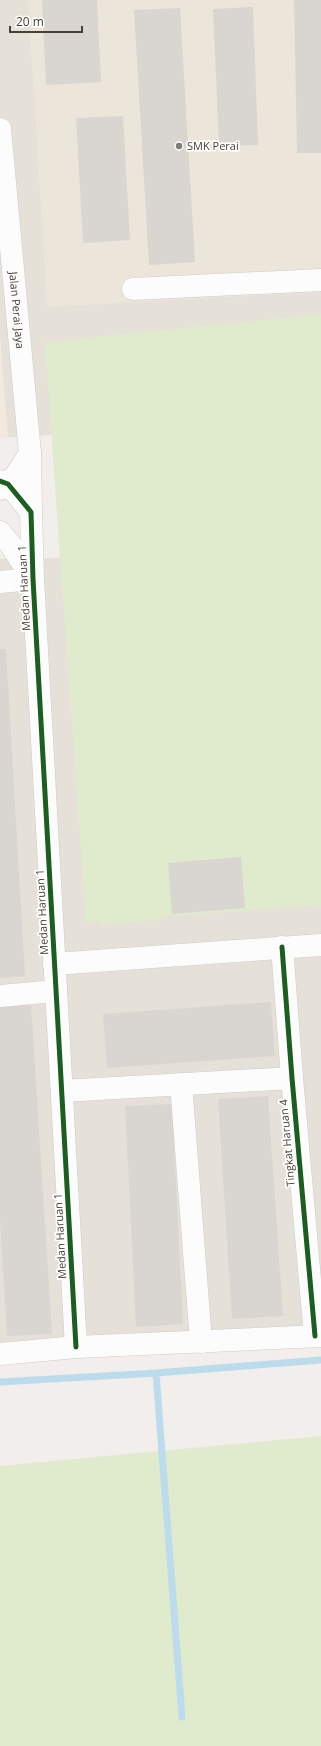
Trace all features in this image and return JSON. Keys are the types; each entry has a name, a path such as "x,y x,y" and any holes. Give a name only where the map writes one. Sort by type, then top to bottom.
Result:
{"street":[{"name":"Jalan Perai Jaya","path":"0,129 3,192 30,453 31,512"},
{"path":"133,289 321,280"},
{"path":"30,453 21,469 3,485 31,512"},
{"name":"Medan Haruan 1","path":"31,512 33,579 76,1347"},
{"name":"Medan Haruan 1","path":"0,532 13,548 33,579"},
{"path":"0,582 33,579"},
{"path":"54,964 321,944"},
{"name":"Tingkat Haruan 4","path":"282,947 292,1078 318,1336"},
{"path":"0,996 56,991"},
{"path":"62,1091 292,1078"},
{"path":"181,1084 201,1342"},
{"path":"0,1354 76,1347 318,1336"}],"shaded area":[{"path":"0,0 321,0 321,1341 0,1360 0,559 60,558 52,435 0,438"},
{"name":"SMK Perai","path":"28,0 321,0 321,292 47,307"},
{"path":"0,335 8,438 0,438"}],"green space":[{"path":"321,314 321,905 159,917 159,920 99,925 99,921 86,922 45,342"},
{"path":"321,1436 321,1746 0,1746 0,1466"}],"building":[{"path":"42,0 97,0 101,82 46,85"},
{"path":"294,0 321,0 321,153 297,153"},
{"path":"253,7 258,145 219,146 213,9"},
{"path":"180,8 195,262 149,265 134,10"},
{"path":"123,116 130,240 83,243 76,118"},
{"path":"0,649 6,649 25,976 0,978"},
{"path":"241,857 245,908 172,914 168,863"},
{"path":"271,1002 275,1056 107,1068 103,1014"},
{"path":"31,1004 52,1334 7,1336 0,1223 0,1006"},
{"path":"268,1096 283,1316 232,1319 218,1099"},
{"path":"172,1104 183,1324 136,1327 125,1106"}],"waterway":[{"path":"0,1382 156,1373 321,1360"},
{"path":"156,1373 182,1717"}],"cycle path":[{"path":"0,481 8,484 31,512 33,579 76,1347"},
{"path":"282,947 315,1336"}],"place":[{"name":"SMK Perai","path":"179,146"}]}
